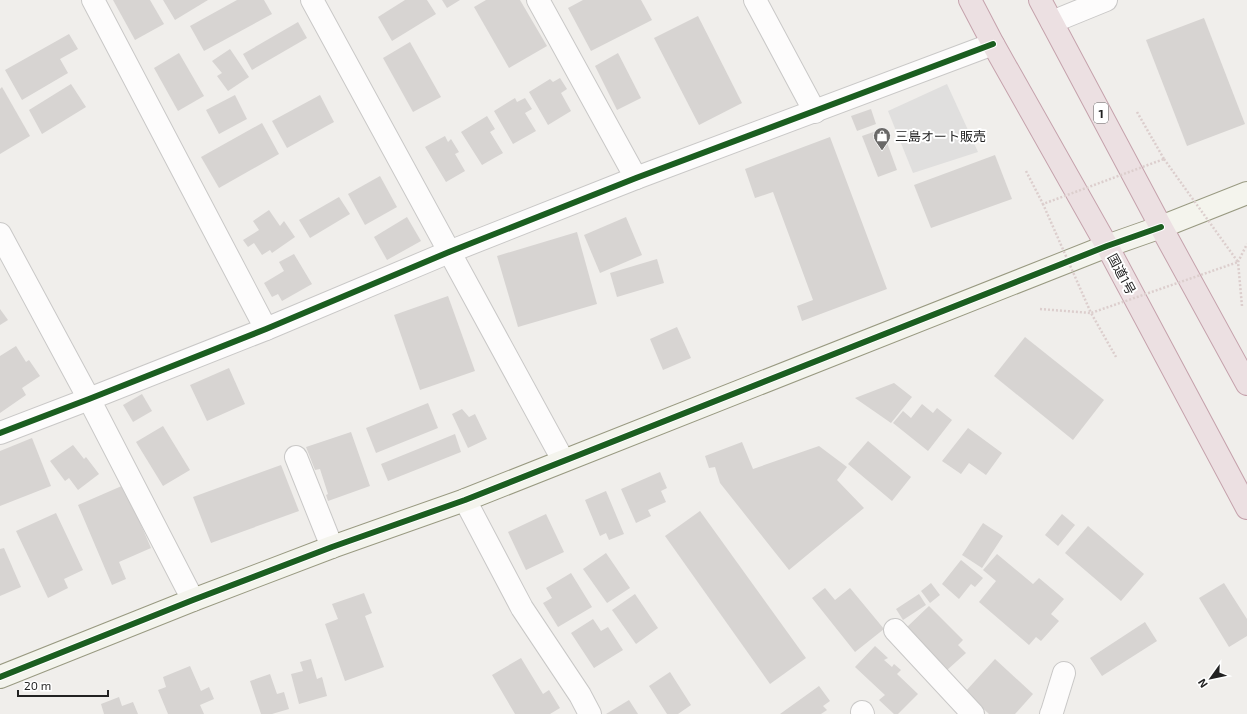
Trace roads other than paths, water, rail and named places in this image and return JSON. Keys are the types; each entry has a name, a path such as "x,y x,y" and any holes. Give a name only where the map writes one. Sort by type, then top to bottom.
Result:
{"highway":[{"name":"国道1号","path":"970,0 1106,246 1247,508"},
{"name":"1","path":"1040,0 1161,227 1247,384"}],"street":[{"path":"94,0 266,329"},
{"path":"312,0 562,460"},
{"path":"538,0 636,178"},
{"path":"755,0 815,112"},
{"path":"1052,22 1106,0"},
{"path":"0,433 89,400 266,329 450,252 636,178 993,44"},
{"path":"0,677 192,600 332,547 466,500 562,460 1106,246 1161,227 1247,193"},
{"path":"0,234 89,400 192,600"},
{"path":"296,457 332,547"},
{"path":"466,500 522,608 580,695 590,714"},
{"path":"895,630 973,714"},
{"path":"1051,714 1064,673"}],"place":[{"name":"三島オート販売","path":"882,151"}]}
